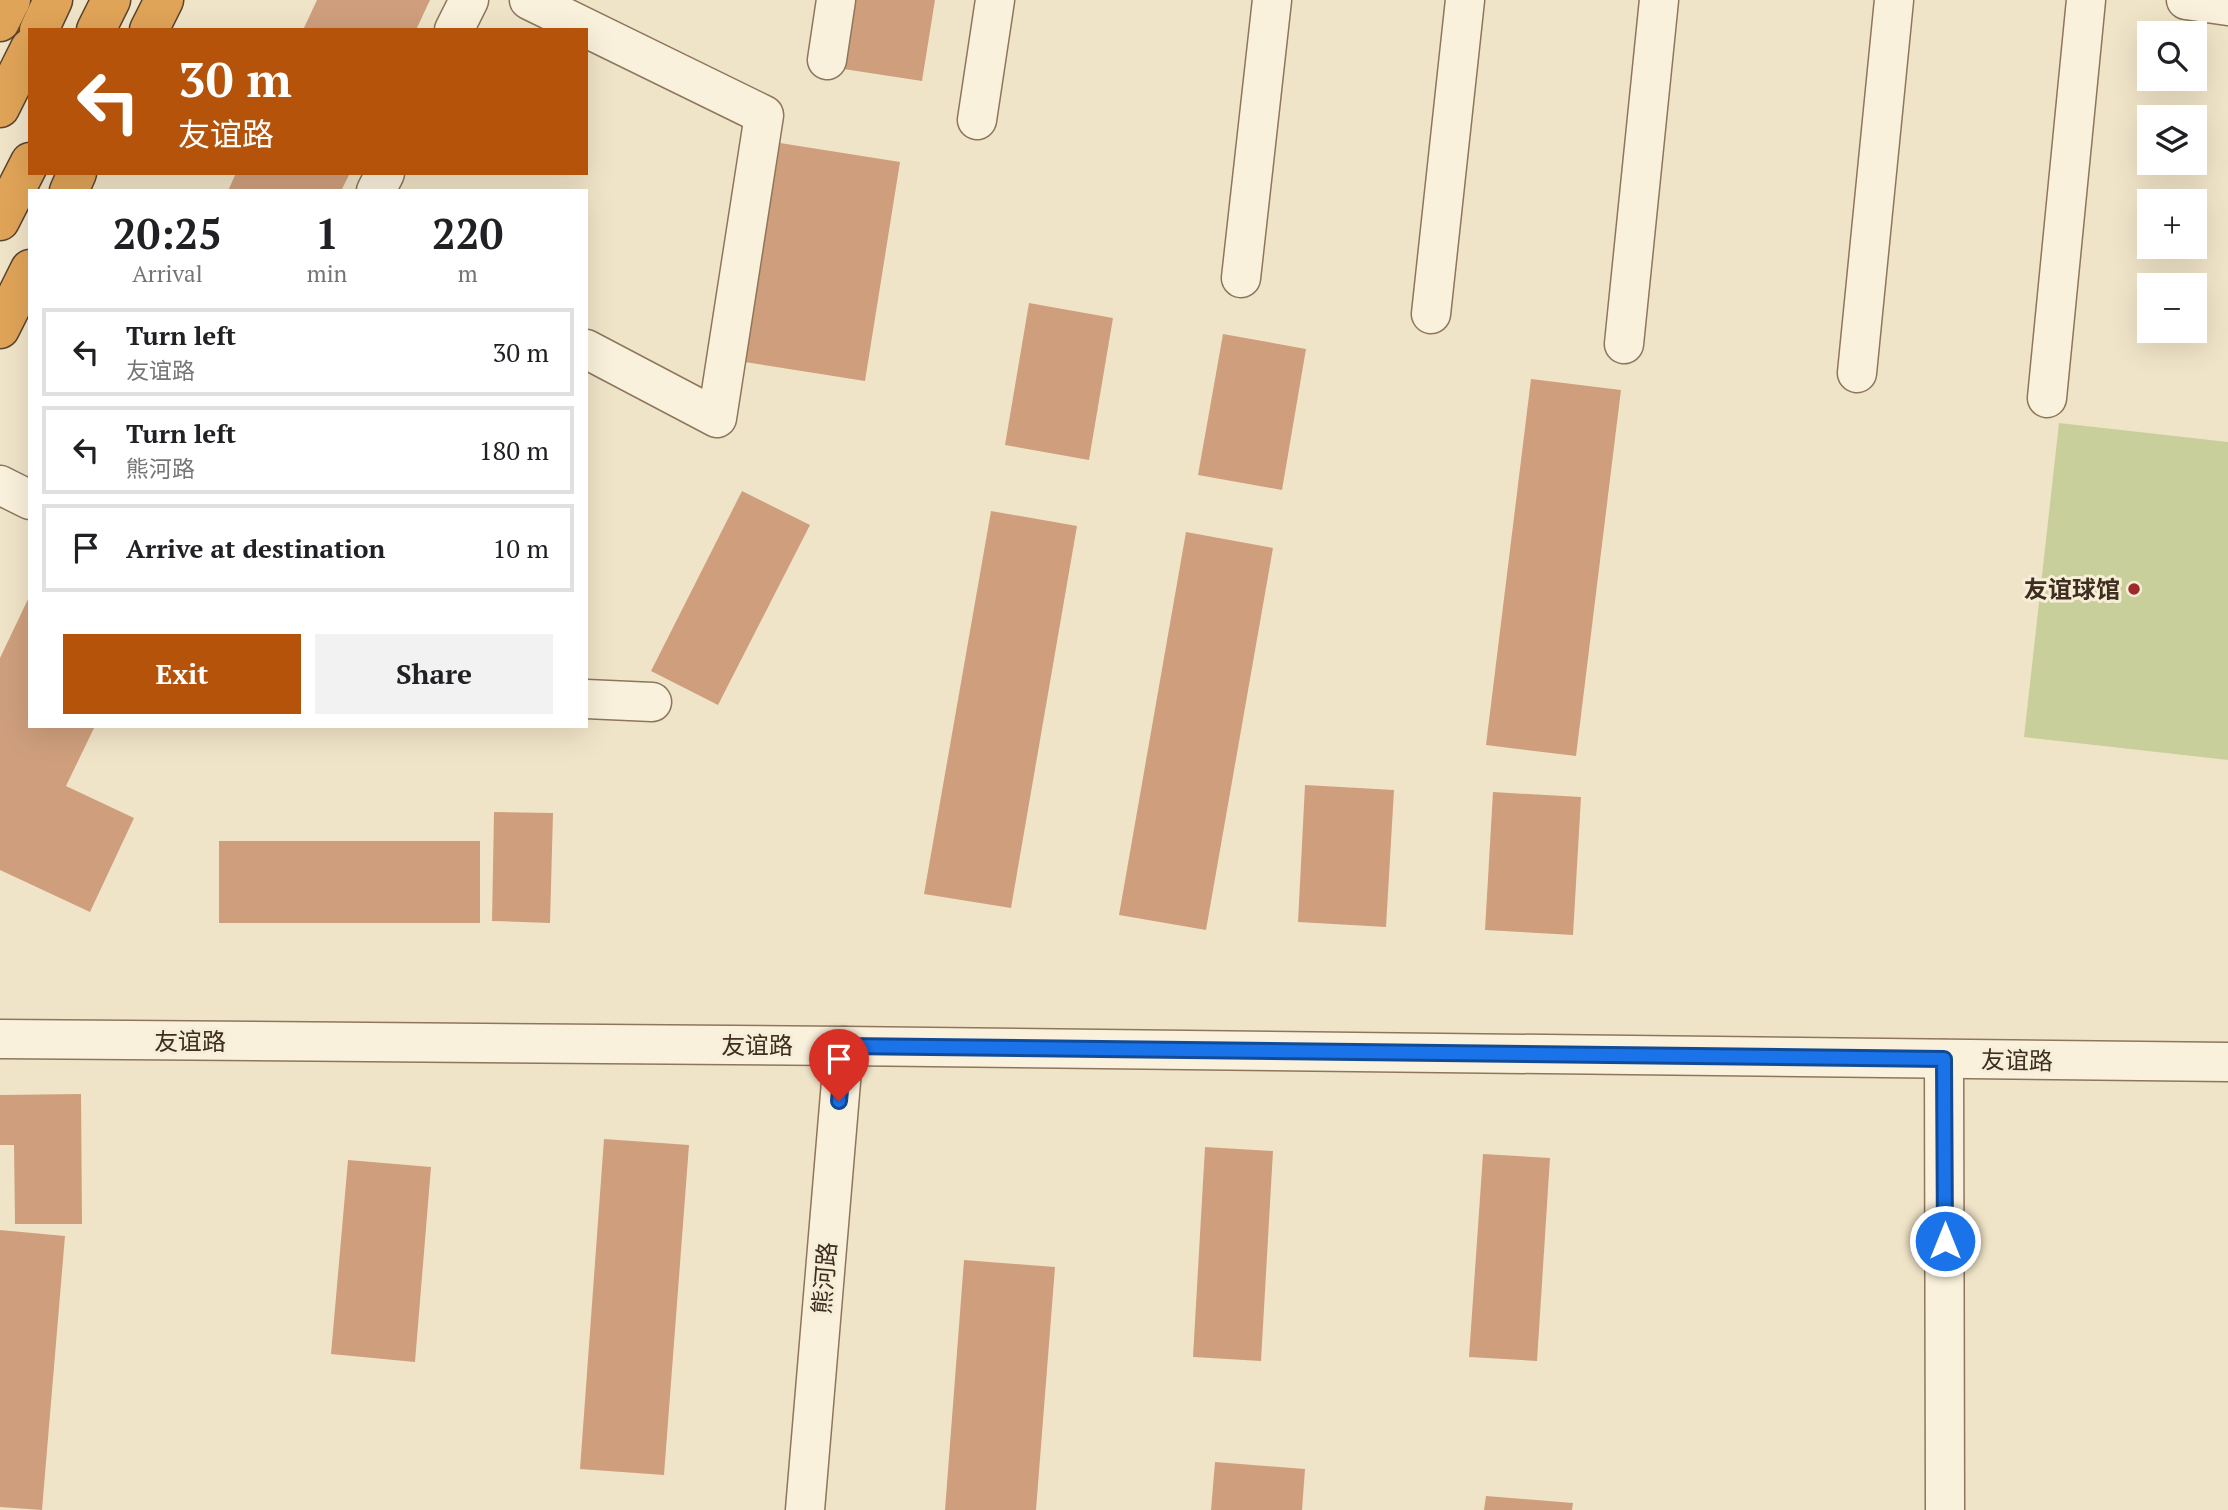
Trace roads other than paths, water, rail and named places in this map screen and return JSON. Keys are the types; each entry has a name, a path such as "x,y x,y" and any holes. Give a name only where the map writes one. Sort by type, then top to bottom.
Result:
{"highway":[{"path":"0,22 11,0"},
{"path":"40,28 53,0"},
{"path":"97,28 111,0"},
{"path":"150,28 164,0"},
{"path":"0,108 28,52"},
{"path":"0,221 28,166"},
{"path":"0,329 28,273"}],"street":[{"path":"455,28 469,0"},
{"path":"529,0 586,28"},
{"path":"827,60 836,0"},
{"path":"977,120 995,0"},
{"path":"1241,278 1272,0"},
{"path":"1431,314 1465,0"},
{"path":"1623,344 1659,0"},
{"path":"1857,373 1894,0"},
{"path":"2047,398 2086,0"},
{"path":"2186,0 2228,6"},
{"path":"588,29 764,115 717,418 588,350"},
{"path":"0,485 28,499"},
{"path":"588,699 652,702"},
{"name":"友谊路","path":"0,1040 844,1046 2228,1062"},
{"name":"熊河路","path":"805,1510 844,1046"},
{"path":"1944,1059 1945,1510"}],"place":[{"name":"友谊球馆","path":"2134,589"}]}
